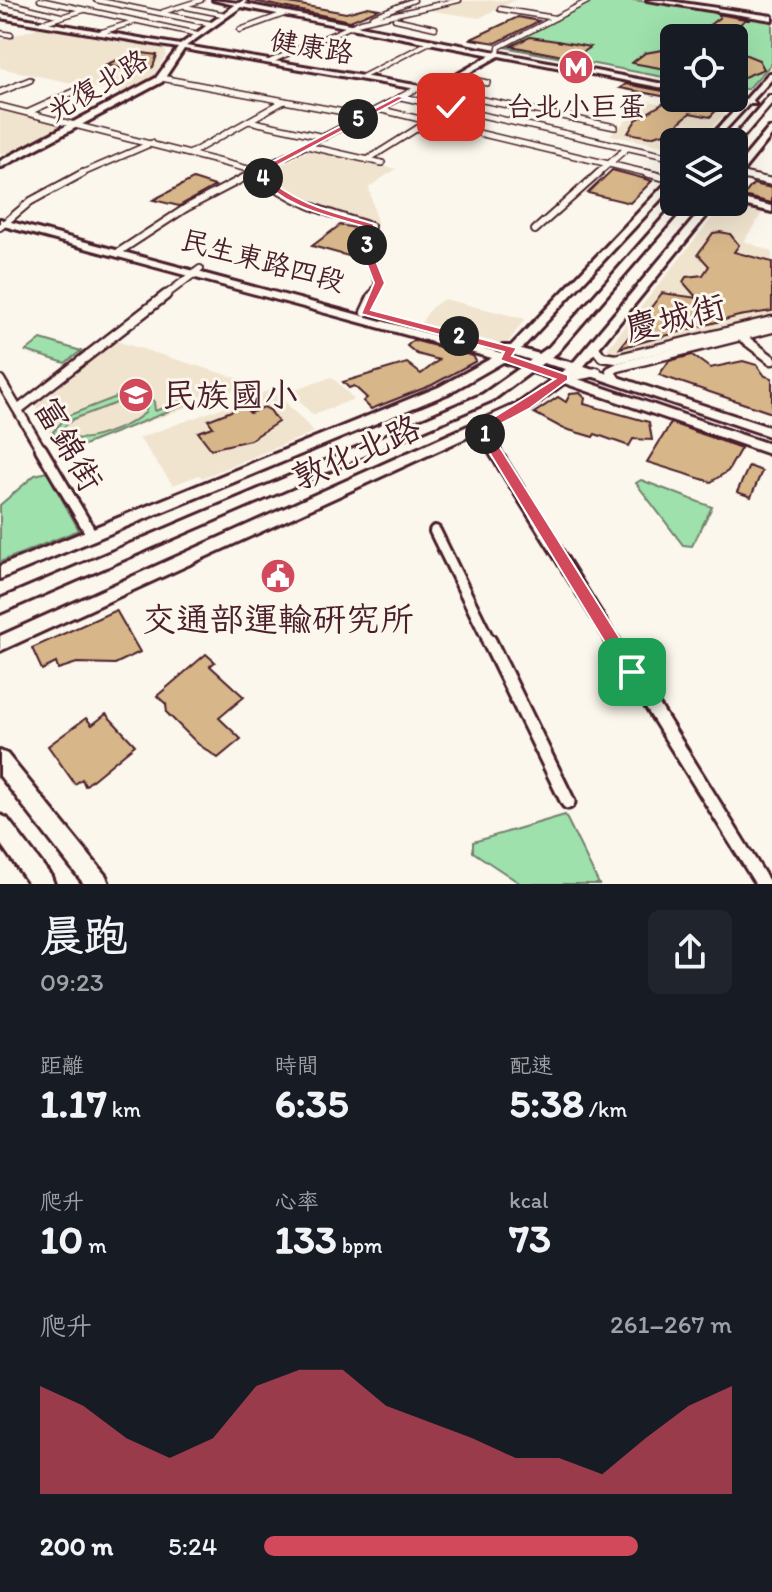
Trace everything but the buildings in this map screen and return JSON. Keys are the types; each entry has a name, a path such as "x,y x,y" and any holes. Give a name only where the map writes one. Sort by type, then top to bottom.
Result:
{"main road":[{"path":"216,0 660,82"},
{"path":"650,0 772,18"},
{"path":"239,2 284,14 357,24 498,52"},
{"name":"光復北路","path":"0,165 161,78 182,46 239,2"},
{"name":"健康路","path":"0,18 434,90"},
{"name":"健康路","path":"0,18 163,47 182,46"},
{"path":"434,90 498,52"},
{"path":"722,128 772,75"},
{"path":"749,99 770,102"},
{"path":"747,128 770,102"},
{"path":"748,159 772,130"},
{"name":"敦化北路","path":"0,573 444,390 508,354 660,195"},
{"path":"748,203 772,209"},
{"name":"敦化北路","path":"0,606 463,409 538,363 670,216"},
{"name":"敦化北路","path":"0,644 481,429 524,406 564,378 595,348 702,216"},
{"name":"民生東路四段","path":"2,221 508,354"},
{"path":"617,241 643,246"},
{"name":"民生東路四段","path":"197,271 365,312 508,354"},
{"path":"615,279 644,288"},
{"path":"508,354 538,363 576,368 772,433"},
{"path":"538,363 564,378 772,450"},
{"path":"0,760 98,884"},
{"path":"0,825 43,884"}],"street":[{"path":"40,0 198,34"},
{"path":"96,0 212,24"},
{"path":"41,23 118,0"},
{"path":"99,33 201,0"},
{"path":"271,61 414,0"},
{"path":"446,0 457,1"},
{"path":"498,52 590,0"},
{"path":"0,1 63,16"},
{"path":"357,24 457,1"},
{"path":"182,6 226,15"},
{"path":"500,9 555,18"},
{"path":"240,30 284,14"},
{"path":"391,18 435,28"},
{"path":"0,33 11,35"},
{"path":"362,77 432,41"},
{"path":"458,77 487,83"},
{"path":"161,78 365,116"},
{"path":"0,92 30,80"},
{"path":"120,251 186,208 420,87"},
{"path":"29,112 80,89"},
{"name":"健康路","path":"434,90 615,127"},
{"path":"401,97 660,155"},
{"path":"367,160 467,97"},
{"path":"191,153 284,101"},
{"path":"0,106 78,123 257,172 272,187 306,207 371,226 367,251 379,283 365,312"},
{"path":"377,109 660,177"},
{"path":"249,121 325,137"},
{"path":"2,221 66,183 152,143"},
{"path":"307,146 382,163"},
{"path":"535,230 627,148"},
{"path":"0,155 12,158"},
{"path":"748,177 772,182"},
{"path":"19,409 197,271"},
{"name":"慶城街","path":"564,378 612,369 772,321"},
{"name":"慶城街","path":"595,348 602,357 616,359 772,328"},
{"path":"737,333 772,360"},
{"name":"慶城街","path":"612,369 611,376 621,382"},
{"name":"富錦街","path":"0,380 92,535"},
{"path":"481,429 763,884"},
{"path":"435,531 568,802"}],"shaded area":[{"path":"460,0 516,0 479,18 427,10"},
{"path":"40,27 166,49 166,55 152,79 124,94 0,68 0,40"},
{"path":"648,101 660,103 660,112 726,112 711,128 660,128 660,145 610,135"},
{"path":"0,109 65,124 7,154 0,153"},
{"path":"309,150 396,169 369,187 377,223 338,215 304,203 270,171"},
{"path":"748,207 764,210 744,241 772,252 772,317 616,357 607,349 714,216 748,216"},
{"path":"444,299 525,319 506,345 421,323 431,308"},
{"name":"民族國小","path":"116,341 253,383 61,454 34,403"},
{"path":"332,377 354,399 313,415 290,392"},
{"path":"273,389 314,432 202,478 199,475 173,485 139,438"}],"green space":[{"path":"594,0 634,0 772,20 772,63 748,89 748,24 660,24 660,76 504,47"},
{"path":"41,339 81,351 65,363 26,351"},
{"path":"142,387 149,389 141,393 154,401 155,411 181,401 185,405 64,453 60,449 68,445 58,441 53,432 67,416","holes":["127,399 143,401 147,407 145,413 117,429 93,437 72,438 64,434 64,427 73,419"]},
{"path":"47,472 79,530 0,562 0,505 35,475"},
{"path":"641,480 712,507 692,546 683,545 636,483"},
{"path":"565,815 599,884 521,884 473,852 473,842"}],"place":[{"name":"台北小巨蛋","path":"576,67"},
{"name":"民族國小","path":"136,395"},
{"name":"交通部運輸研究所","path":"278,576"}],"route":[{"path":"451,107 401,97 257,172 289,199 335,218 371,226 367,251 379,283 376,296 365,312 513,351 504,357 564,378 524,406 481,429 632,672"}]}
